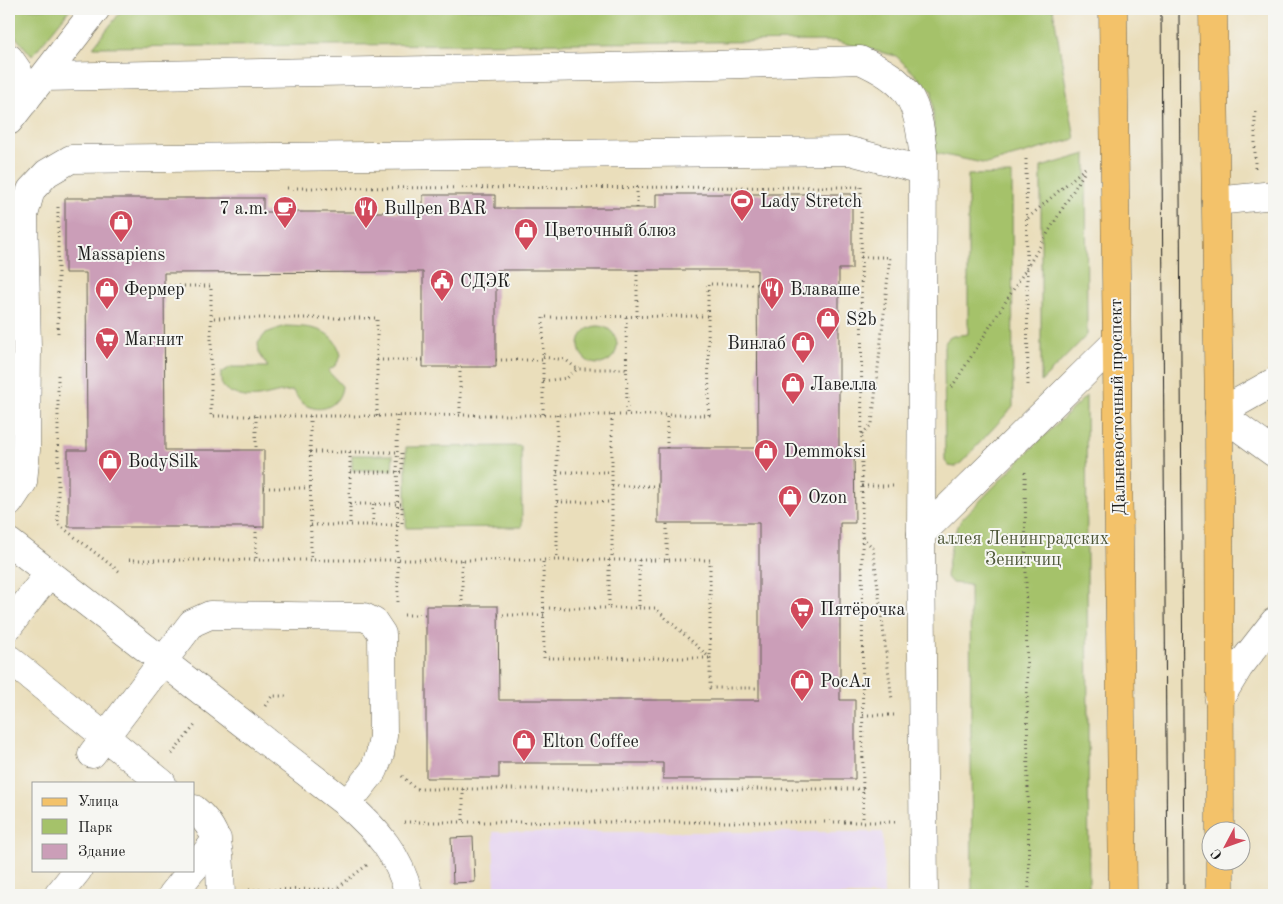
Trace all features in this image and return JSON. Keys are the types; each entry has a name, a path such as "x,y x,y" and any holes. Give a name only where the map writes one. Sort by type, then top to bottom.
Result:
{"main road":[{"name":"Дальневосточный проспект","path":"1113,9 1123,895"},
{"path":"1213,9 1219,413 1220,822"},
{"path":"1220,872 1220,895"}],"street":[{"path":"17,111 96,9"},
{"path":"9,58 18,72 17,111"},
{"path":"44,77 713,65 860,60 882,70 899,83 914,102 919,122 922,170 921,534 924,895"},
{"path":"9,503 23,482 26,450 27,349 24,215 31,190 47,172 71,159 850,151 922,170"},
{"path":"1216,201 1265,196"},
{"path":"921,534 1117,341"},
{"path":"1274,382 1219,413 1274,453"},
{"path":"9,542 368,822 389,848 404,873 409,895"},
{"path":"9,626 49,574"},
{"path":"99,745 192,623 210,615 364,617 374,622 382,634 383,736 380,754 374,770 347,804"},
{"path":"1219,700 1239,667 1274,622"},
{"path":"9,659 99,745 155,781"},
{"path":"195,810 206,819 217,839 221,893"},
{"path":"195,866 217,839"},
{"path":"58,895 76,872"},
{"path":"172,895 191,872"}],"path":[{"path":"1255,112 1265,196"},
{"path":"1026,159 1028,218 1028,400 1025,431 1029,895"},
{"path":"946,396 1028,266 1089,164 1028,218"},
{"path":"861,182 863,822"},
{"path":"277,188 861,187"},
{"path":"58,198 58,346"},
{"path":"861,257 895,257"},
{"path":"862,434 872,424 890,257"},
{"path":"637,270 637,316"},
{"path":"164,286 211,286 212,416 627,416 709,415 708,284 757,284"},
{"path":"626,316 627,416"},
{"path":"543,415 543,317 708,316"},
{"path":"211,318 377,318 377,416"},
{"path":"496,360 556,357 566,360 577,369 627,369"},
{"path":"377,360 423,360"},
{"path":"58,366 58,524 120,572"},
{"path":"460,367 460,416"},
{"path":"543,381 567,378 577,369"},
{"path":"557,415 558,560"},
{"path":"609,608 612,415"},
{"path":"667,415 667,448"},
{"path":"256,416 256,450"},
{"path":"310,416 311,560"},
{"path":"350,472 402,472 397,416"},
{"path":"310,452 400,451"},
{"path":"350,452 350,525"},
{"path":"398,472 398,504"},
{"path":"557,472 612,472"},
{"path":"612,486 659,486"},
{"path":"862,486 883,486"},
{"path":"264,488 311,488"},
{"path":"557,502 612,502"},
{"path":"350,504 402,504 398,560"},
{"path":"372,504 373,525"},
{"path":"667,523 667,560"},
{"path":"310,525 400,525"},
{"path":"256,527 256,560"},
{"path":"862,537 873,548 894,715"},
{"path":"129,560 710,560 710,688 759,688"},
{"path":"462,560 462,606"},
{"path":"544,560 544,658 710,658"},
{"path":"639,560 639,608"},
{"path":"544,608 655,608 710,658"},
{"path":"398,616 425,615"},
{"path":"498,615 544,615"},
{"path":"259,713 272,696 287,696"},
{"path":"155,781 214,701"},
{"path":"863,715 882,715"},
{"path":"398,772 416,789 863,788"},
{"path":"463,789 463,822"},
{"path":"399,822 904,822"},
{"path":"221,893 336,889 389,848"}],"shaded area":[{"path":"493,832 883,832 884,895 495,895"}],"green space":[{"path":"9,9 70,9 32,56 9,29"},
{"path":"123,9 1053,9 1075,139 987,164 935,153 932,91 896,56 835,41 93,47"},
{"path":"1086,154 1087,335 1041,382 1041,167"},
{"path":"1012,174 1013,407 961,463 955,467 949,466 945,461 944,346 951,337 968,334 968,175"},
{"path":"285,326 320,330 333,339 341,355 336,365 328,371 342,386 339,397 332,405 322,408 307,406 300,401 293,391 247,397 239,396 223,387 221,373 231,367 268,367 259,353 258,343 266,333"},
{"path":"598,326 612,331 617,345 612,359 598,364 584,359 579,345 584,331"},
{"name":"аллея Ленинградских Зенитчиц","path":"1086,396 1089,895 972,895 970,585 952,583 946,576 953,537 961,520"},
{"path":"521,446 522,527 406,528 406,447"},
{"path":"352,455 393,455 392,470 352,470"}],"building":[{"path":"656,194 852,194 852,269 839,269 839,448 854,448 855,523 840,523 840,700 855,700 855,779 663,779 663,763 499,763 499,778 426,778 426,606 498,606 499,700 759,700 759,523 658,523 658,448 758,448 757,270 496,270 496,367 423,367 423,272 164,273 165,450 264,450 264,527 68,527 68,450 87,450 86,273 65,273 65,198 263,198 263,212 423,212 423,195 495,195 495,208 656,208"},
{"path":"473,837 475,882 453,883 451,838"}],"tram line":[{"path":"1161,9 1167,895"},
{"path":"1179,9 1184,895"}],"place":[{"name":"Lady Stretch","path":"742,222"},
{"name":"7 a.m.","path":"285,229"},
{"name":"Bullpen BAR","path":"366,229"},
{"name":"Massapiens","path":"121,243"},
{"name":"Цветочный блюз","path":"526,251"},
{"name":"СДЭК","path":"442,302"},
{"name":"Фермер","path":"107,310"},
{"name":"Влаваше","path":"772,310"},
{"name":"S2b","path":"828,340"},
{"name":"Магнит","path":"107,360"},
{"name":"Винлаб","path":"803,364"},
{"name":"Лавелла","path":"793,405"},
{"name":"Demmoksi","path":"766,472"},
{"name":"BodySilk","path":"110,482"},
{"name":"Ozon","path":"790,518"},
{"name":"Пятёрочка","path":"802,630"},
{"name":"РосАл","path":"802,702"},
{"name":"Elton Coffee","path":"524,762"}]}
